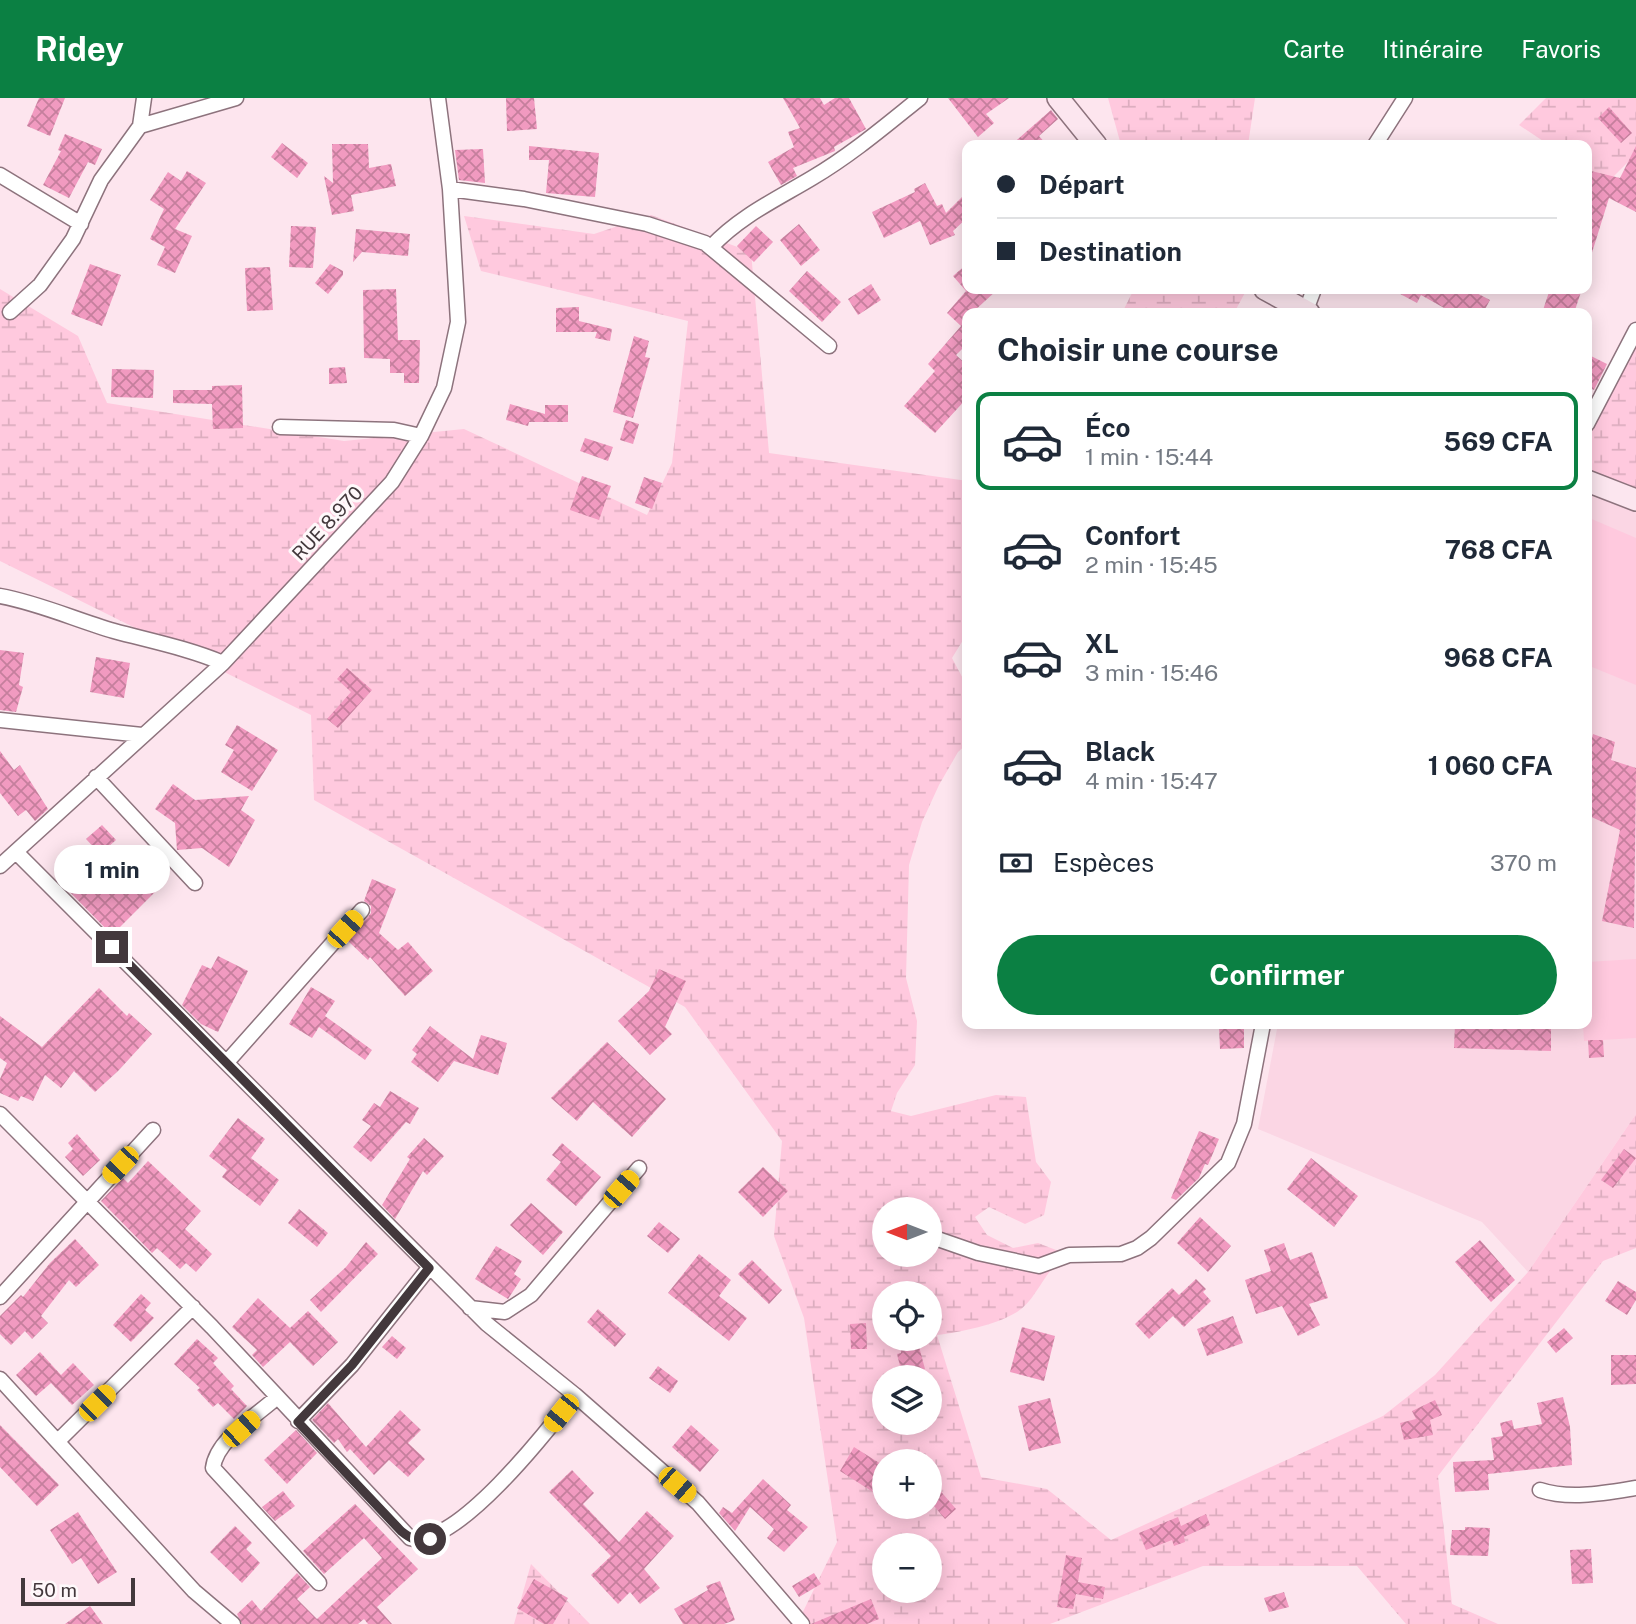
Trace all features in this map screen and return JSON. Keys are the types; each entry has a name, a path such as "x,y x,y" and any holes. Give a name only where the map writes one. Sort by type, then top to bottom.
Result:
{"street":[{"path":"10,312 40,285 81,224 101,180 140,126 144,98"},
{"path":"140,126 236,98"},
{"name":"RUE 8.970","path":"0,866 223,663 393,482 421,436 444,388 458,322 450,189 438,98"},
{"path":"711,247 727,229 814,177 920,98"},
{"path":"1058,98 1093,140"},
{"path":"1378,140 1405,98"},
{"path":"0,176 81,224"},
{"path":"450,189 524,199 647,224 711,247 828,346"},
{"path":"1274,294 1300,308"},
{"path":"1592,414 1636,330"},
{"path":"280,427 394,430 421,436"},
{"path":"1592,483 1636,500"},
{"path":"0,596 23,600 115,631 188,648 223,663"},
{"path":"0,720 142,735"},
{"path":"96,777 195,883"},
{"path":"16,852 470,1308 575,1395 698,1503 802,1624"},
{"path":"227,1062 362,910"},
{"path":"942,1240 1022,1265 1039,1266 1069,1255 1121,1254 1152,1238 1228,1163 1244,1124 1262,1029"},
{"path":"0,1114 193,1307 298,1422 410,1538 421,1541 442,1533 516,1467 575,1395"},
{"path":"0,1297 153,1130"},
{"path":"470,1308 505,1312 531,1295 639,1168"},
{"path":"298,1422 352,1365 429,1268"},
{"path":"58,1441 193,1307"},
{"path":"0,1379 194,1591 233,1624"},
{"path":"276,1398 224,1445 214,1457 213,1468 319,1583"},
{"path":"1540,1490 1553,1494 1587,1494 1636,1488"}],"shaded area":[{"path":"1592,491 1636,511 1636,1114 1528,1272 1482,1222 1258,1129 1277,1029 1592,1029"}],"green space":[{"path":"1108,98 1255,98 1249,140 1120,140"},
{"path":"1546,98 1636,98 1636,154 1605,185 1592,176 1592,140 1542,140 1519,125"},
{"path":"651,215 751,252 769,453 962,480 962,642 952,658 962,677 962,748 939,785 922,822 909,865 906,978 917,1021 915,1065 897,1093 891,1111 911,1116 996,1095 1026,1097 1036,1162 1051,1182 1044,1215 1025,1224 989,1207 975,1217 987,1235 1013,1248 1038,1243 1069,1255 1053,1267 1025,1306 1009,1317 967,1330 942,1334 942,1281 872,1281 872,1351 942,1351 981,1477 1047,1489 1111,1540 1383,1416 1435,1375 1528,1272 1636,1114 1636,1248 1603,1261 1438,1476 1452,1604 1498,1624 1406,1624 1357,1566 1203,1566 1050,1624 797,1624 837,1542 804,1318 774,1236 782,1141 685,1007 314,800 311,715 0,561 0,289 78,336 107,403 344,441 464,429 647,515 672,463 688,321 481,271 464,216 594,234"},
{"path":"1132,294 1244,294 1237,308 1124,308"},
{"path":"1636,347 1636,511 1592,491 1592,415"},
{"path":"1592,519 1636,538 1636,685 1592,667"},
{"path":"1636,959 1636,1038 1584,1041 1583,1029 1592,1029 1592,962"},
{"path":"531,1564 590,1624 514,1624"}],"building":[{"path":"39,98 65,98 50,136 27,126"},
{"path":"506,98 534,98 537,129 507,131"},
{"path":"783,98 820,98 824,105 835,98 849,98 866,129 834,147 835,151 793,168 797,176 781,185 768,162 794,147 788,132 800,128"},
{"path":"948,98 1009,98 986,114 994,123 978,137"},
{"path":"1609,107 1632,133 1621,143 1598,118"},
{"path":"1051,110 1058,119 1039,136 1043,140 1017,140"},
{"path":"65,134 102,149 95,165 88,162 69,198 43,185 61,151 58,150"},
{"path":"282,143 308,163 297,178 271,157"},
{"path":"332,144 368,144 369,168 391,164 396,186 351,195 354,211 332,215 324,176 333,183"},
{"path":"529,146 599,153 595,197 546,193 549,160 529,160"},
{"path":"1636,146 1636,212 1609,198 1592,253 1592,171 1620,178"},
{"path":"483,149 485,183 459,180 455,150"},
{"path":"187,171 206,183 175,229 192,236 175,273 157,265 165,247 150,239 164,209 150,200 168,172 181,181"},
{"path":"925,183 937,206 942,204 946,213 962,197 962,223 953,231 955,235 930,245 920,221 884,238 872,212 915,192 914,189"},
{"path":"799,224 820,250 801,266 780,240"},
{"path":"291,226 316,227 313,268 289,267"},
{"path":"756,226 773,242 754,262 737,246"},
{"path":"356,229 410,234 408,256 362,252 353,262"},
{"path":"90,264 121,275 102,326 71,314"},
{"path":"330,264 343,271 343,275 328,294 315,283"},
{"path":"270,267 273,310 247,311 245,268"},
{"path":"962,268 962,286 953,276"},
{"path":"807,271 841,302 822,322 789,291"},
{"path":"871,284 881,300 858,315 848,299"},
{"path":"396,289 398,340 420,340 419,383 404,383 404,373 390,373 390,359 364,358 363,290"},
{"path":"963,294 993,294 977,308 962,308 962,349 956,355 962,360 962,404 935,433 904,406 935,371 928,364 961,326 947,313"},
{"path":"1400,294 1479,294 1490,300 1486,308 1444,308 1421,295 1417,303"},
{"path":"1548,294 1580,294 1576,308 1544,308"},
{"path":"579,307 579,321 612,329 610,341 595,338 597,332 556,332 556,308"},
{"path":"634,336 649,341 645,357 650,358 633,418 613,412"},
{"path":"1592,356 1607,364 1594,390 1592,389"},
{"path":"345,367 347,383 329,384 329,368"},
{"path":"112,369 154,370 153,398 111,397"},
{"path":"242,385 243,428 213,429 212,404 173,403 173,390 212,390 212,386"},
{"path":"510,404 545,414 545,405 568,405 568,422 529,422 528,426 506,420"},
{"path":"626,420 639,424 633,444 620,440"},
{"path":"585,438 613,447 608,461 580,451"},
{"path":"582,476 611,486 599,520 570,510"},
{"path":"644,477 662,483 652,509 635,503"},
{"path":"0,650 24,653 19,685 23,687 16,712 0,710"},
{"path":"96,657 130,663 124,698 90,692"},
{"path":"347,668 372,690 338,728 327,719 351,692 337,679"},
{"path":"237,725 278,750 252,791 221,772 234,750 225,745"},
{"path":"1593,734 1615,742 1611,760 1636,768 1634,928 1602,921 1620,830 1592,817"},
{"path":"0,751 14,770 20,765 48,809 35,821 26,810 18,816 0,793"},
{"path":"173,784 195,800 249,796 241,810 255,820 229,867 202,848 177,850 175,823 155,809"},
{"path":"102,825 116,840 100,854 86,839"},
{"path":"140,862 162,885 112,935 59,881 72,868 84,880 101,865 118,885"},
{"path":"372,879 396,889 379,933 398,950 408,942 433,971 405,996 370,957 368,960 348,941 371,913 371,906 364,901"},
{"path":"218,956 248,971 218,1032 201,1024 182,1005 202,965 211,969"},
{"path":"659,969 686,981 665,1027 672,1034 650,1055 618,1021 649,991"},
{"path":"311,987 335,1001 325,1016 372,1050 365,1060 319,1027 312,1038 289,1024"},
{"path":"99,988 127,1016 129,1013 152,1034 118,1071 95,1092 74,1071 61,1088 45,1075 33,1101 21,1096 18,1101 0,1093 0,1079 7,1063 0,1058 0,1016 42,1047"},
{"path":"430,1026 473,1059 481,1035 507,1043 498,1075 454,1061 438,1082 411,1062 417,1054 412,1050"},
{"path":"1219,1029 1244,1029 1244,1048 1220,1049"},
{"path":"1455,1029 1551,1029 1551,1051 1454,1048"},
{"path":"1588,1040 1603,1040 1604,1057 1589,1058"},
{"path":"607,1042 666,1099 632,1137 593,1102 577,1121 551,1098"},
{"path":"390,1091 419,1108 410,1124 406,1122 371,1162 353,1147 371,1126 362,1120 374,1103 380,1107"},
{"path":"238,1118 265,1139 251,1158 279,1180 260,1206 222,1177 227,1170 209,1156"},
{"path":"1199,1131 1219,1139 1199,1178 1176,1200 1171,1198"},
{"path":"77,1134 100,1160 83,1176 65,1157 73,1149 68,1143"},
{"path":"424,1138 444,1156 427,1175 423,1171 395,1219 382,1205 410,1159 407,1157"},
{"path":"562,1143 601,1177 576,1206 546,1180 561,1162 552,1155"},
{"path":"1624,1149 1636,1158 1613,1188 1601,1180"},
{"path":"1311,1158 1358,1196 1334,1227 1287,1189"},
{"path":"148,1161 201,1211 185,1229 212,1254 196,1272 186,1263 180,1269 157,1248 152,1253 101,1201 123,1178 128,1183"},
{"path":"763,1167 788,1191 763,1217 738,1192"},
{"path":"531,1203 563,1232 543,1255 510,1225"},
{"path":"299,1209 328,1233 317,1247 288,1223"},
{"path":"1200,1217 1231,1246 1208,1272 1177,1243"},
{"path":"659,1222 680,1239 668,1253 647,1236"},
{"path":"75,1239 99,1265 76,1287 69,1280 41,1316 48,1323 32,1339 25,1331 11,1345 0,1334 0,1316 21,1295 23,1297 50,1263"},
{"path":"1480,1240 1515,1280 1491,1302 1455,1262"},
{"path":"366,1242 378,1254 321,1312 310,1300 346,1267"},
{"path":"1284,1243 1290,1260 1312,1252 1328,1298 1309,1304 1320,1325 1298,1336 1282,1306 1256,1314 1245,1280 1271,1271 1264,1250"},
{"path":"496,1246 522,1261 514,1274 521,1279 508,1299 475,1279"},
{"path":"699,1254 731,1280 719,1296 747,1318 729,1341 668,1293"},
{"path":"752,1260 782,1290 769,1304 738,1274"},
{"path":"1196,1279 1206,1289 1203,1292 1211,1301 1184,1327 1173,1316 1149,1339 1135,1324 1172,1288 1179,1295"},
{"path":"1618,1281 1636,1292 1636,1300 1627,1315 1605,1301"},
{"path":"141,1294 151,1303 145,1310 154,1318 131,1342 113,1325"},
{"path":"258,1298 290,1328 308,1311 338,1342 313,1366 290,1342 263,1367 252,1355 257,1350 232,1327"},
{"path":"598,1309 626,1334 615,1347 587,1322"},
{"path":"1233,1316 1243,1343 1207,1356 1197,1329"},
{"path":"866,1323 867,1349 851,1349 850,1324"},
{"path":"1022,1327 1055,1336 1044,1381 1010,1372"},
{"path":"1564,1328 1573,1338 1556,1353 1547,1342"},
{"path":"392,1336 406,1348 397,1359 382,1347"},
{"path":"197,1339 218,1358 213,1363 234,1386 231,1389 247,1406 234,1419 218,1403 213,1407 197,1390 200,1388 174,1364"},
{"path":"920,1351 924,1365 900,1365 897,1354"},
{"path":"40,1352 61,1375 73,1363 94,1385 72,1405 51,1383 36,1396 16,1375"},
{"path":"1611,1355 1636,1355 1636,1384 1611,1385"},
{"path":"658,1366 678,1381 670,1393 649,1378"},
{"path":"1563,1397 1570,1427 1572,1465 1488,1474 1489,1490 1455,1492 1453,1462 1494,1460 1491,1438 1503,1436 1500,1423 1512,1420 1514,1429 1542,1424 1537,1403"},
{"path":"1050,1398 1061,1443 1029,1451 1018,1406"},
{"path":"1435,1400 1442,1415 1430,1420 1433,1435 1404,1440 1400,1423 1416,1419 1412,1411"},
{"path":"328,1403 366,1447 400,1410 421,1430 408,1443 425,1459 408,1477 389,1460 374,1475 350,1449 347,1452 338,1439 334,1443 312,1420"},
{"path":"0,1425 59,1485 37,1506 0,1467"},
{"path":"691,1425 719,1450 700,1472 672,1447"},
{"path":"296,1430 317,1453 287,1484 264,1460"},
{"path":"854,1447 872,1458 872,1491 840,1471"},
{"path":"572,1470 594,1493 583,1504 619,1542 647,1511 674,1536 644,1569 660,1588 640,1604 630,1592 618,1604 591,1575 611,1556 549,1492"},
{"path":"763,1479 791,1505 787,1510 808,1527 784,1552 767,1538 774,1529 750,1507 735,1531 719,1513 723,1507 732,1513"},
{"path":"283,1491 295,1506 275,1521 262,1507"},
{"path":"942,1493 956,1509 945,1519 942,1515"},
{"path":"355,1504 418,1569 377,1607 392,1624 368,1624 364,1619 358,1624 242,1624 237,1614 252,1600 261,1611 297,1573 310,1587 297,1599 317,1619 382,1558 364,1538 324,1574 303,1551"},
{"path":"78,1512 117,1572 98,1584 81,1558 72,1564 50,1530"},
{"path":"1206,1514 1210,1525 1184,1537 1185,1542 1174,1546 1172,1540 1146,1550 1139,1533 1178,1517 1181,1526"},
{"path":"235,1526 252,1543 246,1549 260,1563 242,1583 210,1552"},
{"path":"1465,1527 1490,1528 1488,1556 1450,1555 1452,1530 1465,1530"},
{"path":"1591,1549 1593,1583 1572,1584 1570,1550"},
{"path":"1066,1555 1082,1558 1078,1582 1105,1587 1103,1599 1076,1594 1073,1609 1057,1607"},
{"path":"814,1573 821,1584 799,1597 792,1586"},
{"path":"534,1579 568,1598 553,1624 544,1624 517,1608"},
{"path":"720,1581 735,1620 724,1624 683,1624 674,1609 708,1590 706,1586"},
{"path":"1284,1592 1289,1607 1269,1612 1264,1598"},
{"path":"871,1599 879,1619 867,1624 811,1624"},
{"path":"90,1606 103,1624 65,1624"}],"route":[{"path":"112,947 429,1268 352,1365 298,1422 401,1531 410,1538 421,1541 430,1539"}]}
